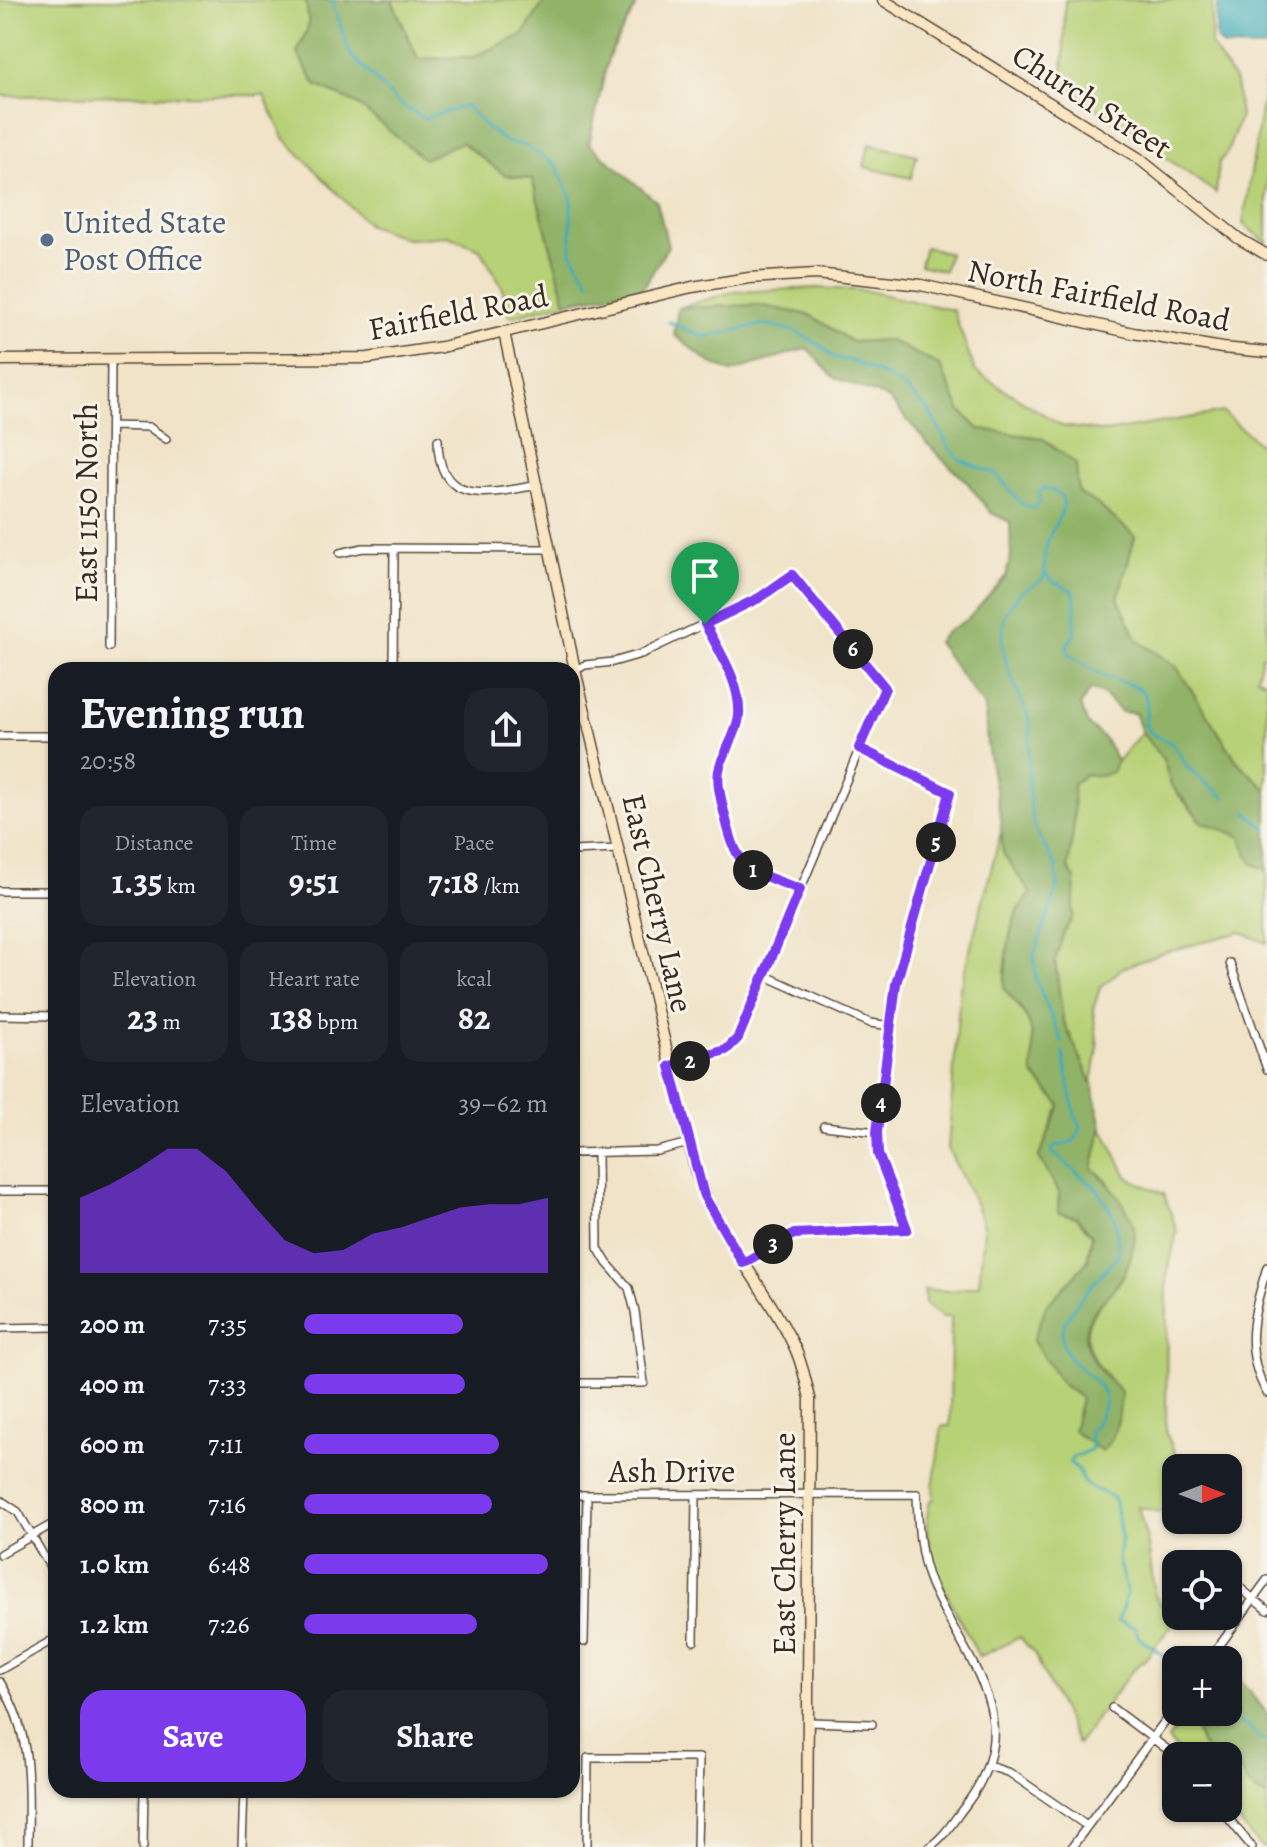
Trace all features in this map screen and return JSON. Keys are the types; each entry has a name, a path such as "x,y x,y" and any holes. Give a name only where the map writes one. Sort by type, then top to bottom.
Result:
{"street":[{"name":"Church Street","path":"883,0 1137,157 1238,238 1267,255"},
{"name":"Fairfield Road","path":"0,360 368,358 434,349 636,299 749,278 816,274 921,285"},
{"name":"North Fairfield Road","path":"921,285 1133,333 1267,352"},
{"name":"East Cherry Lane","path":"504,332 538,485 571,662"},
{"name":"East 1150 North","path":"109,647 111,360"},
{"path":"111,426 149,427 166,439"},
{"path":"438,440 438,459 442,470 460,489 484,493 538,485"},
{"path":"340,553 363,548 550,549"},
{"path":"393,662 394,549"},
{"path":"580,668 641,654 759,598 792,575 885,688 738,1038 726,1050 670,1066"},
{"path":"705,624 737,692 739,717 719,769 718,787 733,848 740,861 759,874 800,889"},
{"name":"East Cherry Lane","path":"580,699 704,1196 781,1320 804,1372 811,1419 807,1847"},
{"path":"0,736 48,736"},
{"path":"743,1263 794,1234 907,1229 878,1154 877,1132 896,984 950,793 859,748"},
{"path":"580,851 618,849"},
{"path":"0,891 48,891"},
{"path":"1230,963 1264,1052 1267,1069"},
{"path":"764,975 870,1023 891,1026"},
{"path":"0,1015 48,1016"},
{"path":"824,1126 877,1132"},
{"path":"580,1153 657,1151 689,1143"},
{"path":"580,1383 644,1383 629,1288 598,1248 597,1152"},
{"path":"0,1191 48,1191"},
{"path":"1267,1267 1252,1320 1252,1336 1256,1372 1267,1393"},
{"path":"0,1328 48,1327"},
{"name":"Ash Drive","path":"580,1495 917,1494 921,1554 931,1583 988,1694 994,1718 989,1766"},
{"path":"584,1642 587,1495"},
{"path":"694,1641 696,1495"},
{"path":"0,1500 18,1512 48,1564"},
{"path":"0,1554 48,1526"},
{"path":"1219,1646 1267,1580"},
{"path":"1242,1589 1267,1610"},
{"path":"0,1670 48,1643"},
{"path":"0,1682 21,1726 28,1755 28,1847"},
{"path":"1112,1708 1162,1745"},
{"path":"809,1722 872,1724"},
{"path":"1072,1847 1162,1725"},
{"path":"587,1847 588,1758 699,1758 697,1847"},
{"path":"929,1847 937,1842 968,1801 989,1766 1010,1773 1087,1826"},
{"path":"143,1847 144,1798"},
{"path":"242,1847 244,1798"},
{"path":"1231,1822 1252,1847"}],"green space":[{"path":"0,0 306,0 309,25 297,53 316,85 357,104 424,158 461,142 505,175 532,179 566,302 511,317 502,287 480,249 448,236 408,239 368,225 284,138 264,95 0,96"},
{"path":"306,0 392,0 418,59 473,57 523,35 545,0 639,0 608,58 589,144 657,202 668,246 643,288 566,302 532,179 505,175 461,142 424,159 357,104 316,85 297,53 309,25"},
{"path":"392,0 545,0 523,35 473,57 418,59"},
{"path":"1065,0 1212,0 1211,45 1236,83 1240,117 1227,153 1219,162 1216,193 1063,85"},
{"path":"1267,72 1267,243 1243,224"},
{"path":"869,144 917,155 911,178 864,167"},
{"path":"925,247 949,253 944,271 920,265"},
{"path":"817,288 867,291 953,310 975,371 1062,426 1106,432 1223,412 1267,451 1267,655 1262,656 1257,677 1267,683 1267,790 1237,761 1176,667 1138,641 1118,598 1135,536 1097,504 1078,493 1075,464 1042,438 979,429 960,410 940,366 889,340 852,342 810,315 758,305 678,308 732,292"},
{"path":"758,305 810,315 852,342 889,340 940,366 960,410 979,429 1042,438 1076,464 1078,493 1097,504 1135,536 1118,598 1138,641 1176,666 1237,761 1267,790 1267,870 1252,863 1240,836 1202,822 1191,809 1171,785 1163,759 1142,733 1135,713 1121,712 1103,694 1091,689 1080,705 1088,725 1104,738 1117,761 1112,772 1101,776 1085,774 1073,784 1074,824 1068,867 1075,880 1073,917 1064,932 1055,961 1063,1020 1092,1083 1102,1127 1092,1168 1123,1203 1135,1234 1124,1273 1094,1310 1085,1333 1091,1356 1121,1392 1115,1431 1102,1451 1073,1431 1081,1398 1062,1384 1033,1341 1046,1306 1088,1261 1092,1235 1076,1217 1058,1212 1059,1192 1039,1157 1060,1105 1033,1074 1033,1047 1027,1019 1004,989 1013,926 1023,903 1031,894 1003,853 1000,814 987,745 985,708 937,642 946,632 969,618 1006,576 1011,555 1010,522 991,513 966,481 939,456 889,399 833,377 807,348 731,372 709,362 674,335 678,308"},
{"path":"1142,733 1163,759 1171,785 1202,822 1241,836 1252,863 1267,870 1267,943 1240,932 1162,953 1122,968 1100,988 1093,1010 1098,1047 1092,1083 1063,1020 1055,961 1064,932 1073,916 1075,880 1068,867 1073,784 1085,774 1102,775 1108,772"},
{"path":"1001,832 1003,853 1031,894 1012,926 1004,989 1027,1019 1033,1047 1033,1074 1060,1105 1039,1157 1059,1192 1092,1235 1062,1384 1081,1398 1121,1393 1097,1363 1087,1338 1093,1314 1118,1284 1121,1204 1106,1179 1092,1168 1102,1127 1128,1178 1164,1194 1177,1231 1167,1277 1166,1433 1176,1454 1162,1454 1162,1513 1138,1507 1148,1545 1155,1596 1162,1606 1162,1630 1168,1630 1130,1673 1078,1744 1034,1653 1020,1637 979,1657 941,1581 928,1540 927,1520 930,1501 934,1499 942,1426 950,1426 951,1317 942,1317 925,1304 924,1290 951,1291 979,1285 984,1229 976,1205 948,1149 960,988"},
{"path":"1242,1682 1267,1713 1267,1797 1251,1789 1242,1774 1242,1742 1201,1742 1194,1726 1242,1726"},
{"path":"1178,1726 1194,1726 1201,1742 1170,1742 1168,1740"},
{"path":"1242,1774 1251,1789 1267,1797 1267,1847 1260,1847 1239,1822 1242,1822"}],"water":[{"path":"1217,0 1267,0 1267,45 1264,48 1224,47 1216,39"}],"waterway":[{"path":"332,0 350,54 398,103 424,118 467,106 487,128 506,142 523,145 555,164 571,196 571,252 589,281"},
{"path":"669,322 705,337 766,324 794,331 820,345 835,358 851,361 903,386 928,410 949,447 961,460 996,474 1022,504 1033,509 1039,503 1039,491 1044,488 1061,497 1062,509 1046,548 1045,573"},
{"path":"1045,573 1042,580 1019,593 1004,617 1002,642 1006,664 1030,721 1028,787 1033,825 1056,867 1058,887 1034,955 1036,980 1062,1042"},
{"path":"1045,573 1051,580 1073,591 1075,634 1067,645 1069,655 1102,675 1136,687 1145,694 1145,725 1152,734 1173,744 1188,768 1225,798"},
{"path":"1247,812 1267,829"},
{"path":"1063,1052 1075,1116 1081,1126 1073,1141 1056,1145 1051,1151 1098,1190 1115,1219 1119,1254 1076,1304 1064,1326 1065,1350 1073,1362 1094,1379 1105,1399 1101,1413 1089,1432 1092,1449 1072,1458 1070,1463 1079,1470 1083,1482 1114,1498 1121,1537 1118,1560 1127,1593 1118,1621 1136,1628 1138,1637 1162,1654"},
{"path":"1242,1724 1267,1744"}],"place":[{"name":"United State Post Office","path":"47,240"}],"route":[{"path":"792,575 885,688 859,748 950,793 896,984 877,1132 878,1154 907,1229 794,1234 743,1263 704,1196 670,1066 726,1050 738,1038 800,889 759,874 740,861 733,848 718,787 719,769 739,717 737,692 705,624 759,598 792,575"}]}
